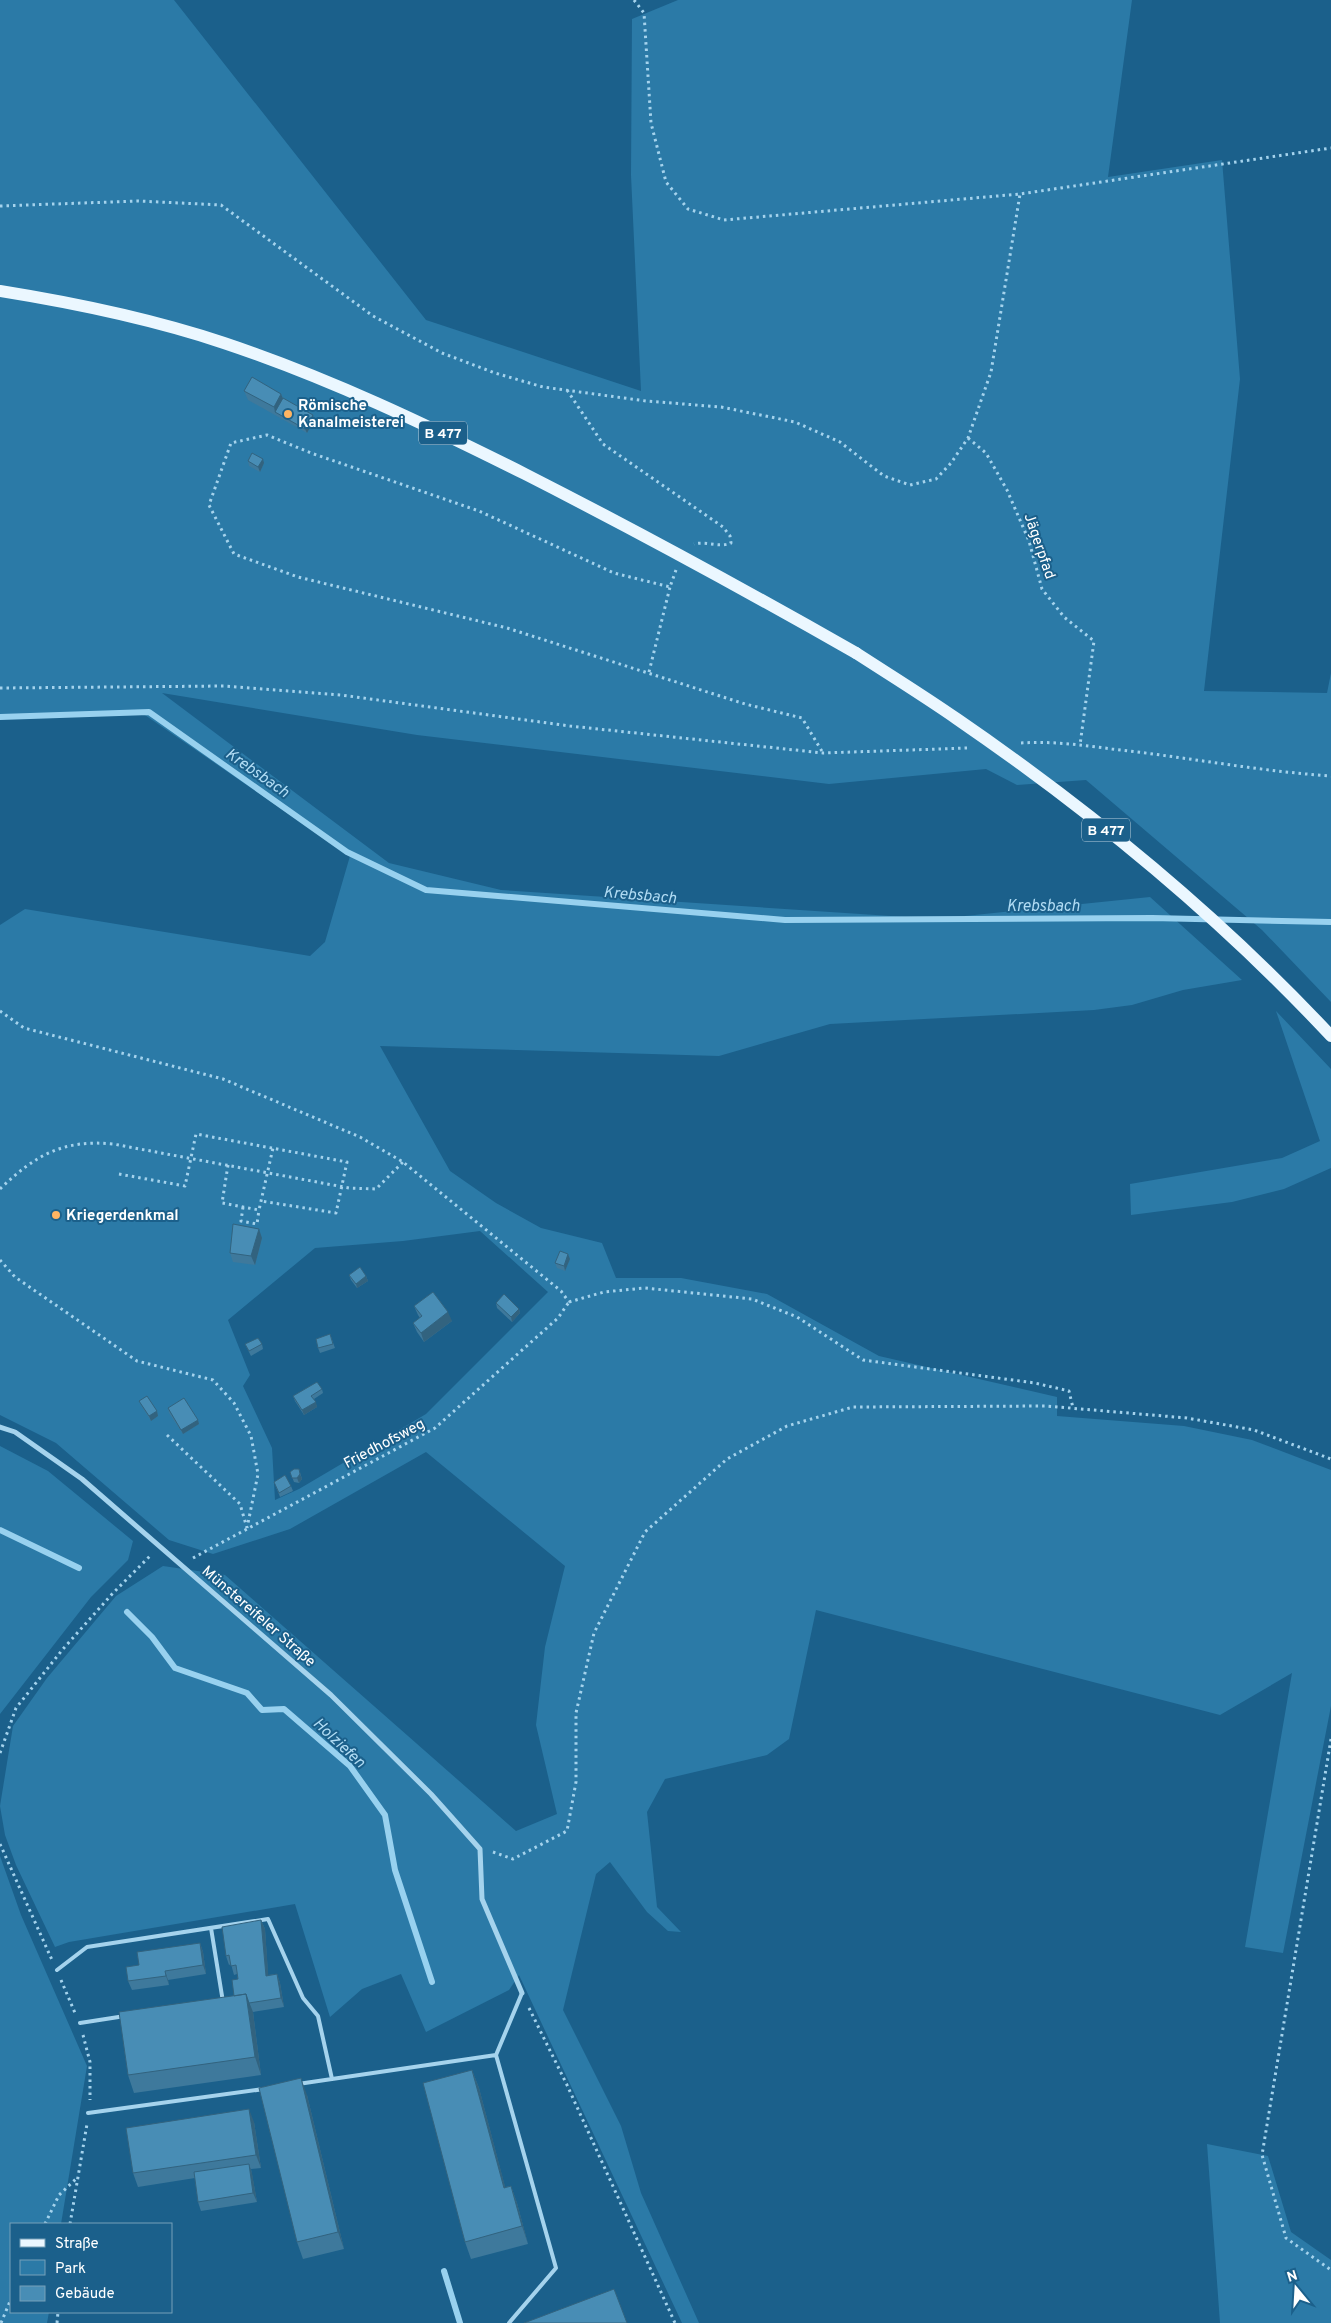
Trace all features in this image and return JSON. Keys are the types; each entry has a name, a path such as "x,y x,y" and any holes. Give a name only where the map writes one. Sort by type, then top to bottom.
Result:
{"main road":[{"name":"B 477","path":"0,291 98,310 180,331 223,343 321,379 427,425 681,555 856,653 963,723 1083,811 1228,935 1331,1036"}],"street":[{"name":"Münstereifeler Straße","path":"0,1427 15,1432 82,1480 330,1695 431,1794 480,1848"},
{"path":"480,1848 482,1899 522,1993"}],"lane":[{"path":"57,1970 87,1947 268,1919 302,1998 318,2016 332,2079"},
{"path":"211,1928 223,2002 213,2003"},
{"path":"509,2323 556,2268 496,2055 522,1993"},
{"path":"80,2023 128,2016"},
{"path":"293,2084 496,2055"},
{"path":"88,2113 273,2087"}],"path":[{"path":"634,0 644,13 651,123 666,182 688,209 724,220 1020,194 1331,148"},
{"path":"0,206 138,201 221,205 373,316 434,348 495,373 542,387 646,401 721,407 795,422 840,442 884,476 910,485 936,479 951,463 968,438 991,372 1020,194"},
{"path":"567,390 603,444 723,527 730,536 731,543 725,546 703,542 690,546 681,555 670,587 649,672"},
{"path":"670,587 614,574 479,511 311,453 267,435 231,443 209,505 234,554 298,577 507,628 745,704 802,718 822,754"},
{"name":"Jägerpfad","path":"968,438 986,453 1008,490 1029,541 1042,589 1064,617 1094,642 1080,745"},
{"path":"0,688 224,686 341,696 579,728 822,754 962,748"},
{"path":"1029,742 1080,745 1272,772 1331,776"},
{"path":"0,1012 24,1028 223,1079 360,1137 403,1162 560,1291 568,1302 604,1292 645,1288 752,1299 797,1317 863,1360 1034,1382 1069,1391 1073,1408"},
{"path":"119,1174 185,1186 196,1134 347,1162 336,1213 261,1200"},
{"path":"0,1189 21,1169 52,1150 90,1142 191,1158 342,1187 376,1189 403,1162"},
{"path":"243,1207 241,1221 257,1224 273,1148"},
{"path":"228,1165 222,1203 259,1210"},
{"path":"0,1260 15,1276 137,1361 213,1380 234,1403 251,1436 258,1474 247,1529"},
{"name":"Friedhofsweg","path":"180,1565 435,1428 558,1318 568,1302"},
{"path":"480,1848 513,1859 567,1831 576,1782 576,1713 594,1633 645,1532 727,1459 787,1426 853,1407 1046,1406 1186,1418 1254,1430 1331,1459"},
{"path":"167,1435 240,1504 247,1529"},
{"path":"0,1753 16,1708 69,1642 113,1593 160,1546"},
{"path":"1331,1739 1262,2155 1286,2238 1331,2270"},
{"path":"0,1844 80,2023 90,2062 92,2092 70,2223"},
{"path":"522,1993 567,2085 674,2323"},
{"path":"45,2223 59,2195 78,2177"},
{"path":"1,2323 10,2301"}],"green space":[{"path":"0,0 174,0 426,320 641,391 631,175 632,19 678,0 1132,0 1108,177 1222,160 1240,379 1204,691 1327,693 1331,673 1331,1002 1262,930 1086,780 1017,785 986,769 829,784 417,735 162,693 389,863 501,890 936,919 1150,897 1242,980 1183,990 1132,1005 1094,1010 830,1024 719,1056 380,1046 450,1171 496,1203 541,1228 602,1243 616,1278 681,1278 767,1294 879,1356 1057,1397 1057,1416 1184,1426 1252,1440 1331,1470 1331,1706 1283,1953 1245,1947 1292,1673 1220,1715 816,1610 789,1739 767,1755 665,1779 647,1812 657,1907 681,1932 668,1931 647,1912 610,1862 596,1874 563,2010 621,2126 641,2193 699,2323 682,2323 519,1975 509,1990 426,2032 401,1974 362,1989 330,2017 295,1904 69,1942 55,1947 16,1865 5,1835 0,1806 13,1726 47,1678 116,1596 163,1566 225,1575 516,1831 557,1814 536,1725 545,1647 565,1566 426,1452 290,1529 213,1554 169,1540 56,1443 0,1415 0,925 25,909 310,956 325,942 350,856 142,713 0,719","holes":["480,1231 548,1292 426,1414 299,1489 275,1500 272,1448 243,1386 250,1375 228,1320 315,1248 403,1241"]},
{"path":"1276,1011 1331,1069 1331,1168 1284,1189 1232,1202 1131,1215 1130,1184 1282,1158 1320,1141"},
{"path":"0,1446 48,1471 133,1541 128,1560 91,1597 0,1714"},
{"path":"0,1856 21,1915 87,2066 61,2223 10,2223 10,2313 49,2313 47,2323 0,2323"},
{"path":"1207,2144 1268,2156 1291,2232 1331,2260 1331,2323 1220,2323"}],"building":[{"path":"252,377 281,394 274,407 244,391"},
{"path":"283,398 313,415 305,429 275,412"},
{"path":"252,453 263,459 258,467 248,461"},
{"path":"233,1224 259,1229 251,1256 230,1253"},
{"path":"560,1251 568,1254 564,1266 555,1263"},
{"path":"360,1267 366,1276 356,1284 349,1275"},
{"path":"433,1292 448,1312 421,1333 413,1323 422,1316 414,1306"},
{"path":"504,1294 519,1309 511,1317 496,1303"},
{"path":"330,1334 333,1344 318,1348 316,1339"},
{"path":"258,1338 262,1344 249,1351 245,1344"},
{"path":"317,1382 322,1389 311,1396 316,1402 302,1410 293,1396"},
{"path":"147,1396 157,1411 149,1416 139,1401"},
{"path":"184,1398 198,1420 181,1430 168,1408"},
{"path":"294,1469 299,1469 300,1474 297,1478 292,1478 290,1472"},
{"path":"285,1475 291,1486 279,1493 274,1482"},
{"path":"261,1920 266,1976 277,1974 281,1998 249,2003 246,1994 234,1996 232,1980 238,1979 236,1965 231,1966 229,1955 226,1956 222,1927"},
{"path":"200,1943 203,1965 165,1971 166,1976 128,1981 126,1967 139,1965 137,1952"},
{"path":"246,1994 255,2057 128,2075 119,2012"},
{"path":"472,2070 504,2188 511,2186 522,2226 465,2242 423,2083"},
{"path":"301,2078 338,2232 297,2242 259,2088"},
{"path":"249,2109 256,2155 133,2173 126,2128"},
{"path":"249,2164 253,2193 198,2202 194,2172"},
{"path":"614,2289 627,2323 524,2323"}],"waterway":[{"name":"Krebsbach","path":"0,717 149,712 347,852 426,890 785,920 1152,918 1331,922"},
{"name":"Holziefen","path":"0,1530 79,1568"},
{"name":"Holziefen","path":"127,1612 152,1637 175,1668 247,1693 262,1710 284,1709 350,1766 385,1815 395,1870 432,1982"},
{"name":"Holziefen","path":"444,2271 460,2323"}],"place":[{"name":"Römische Kanalmeisterei","path":"288,414"},
{"name":"Kriegerdenkmal","path":"56,1215"}]}
